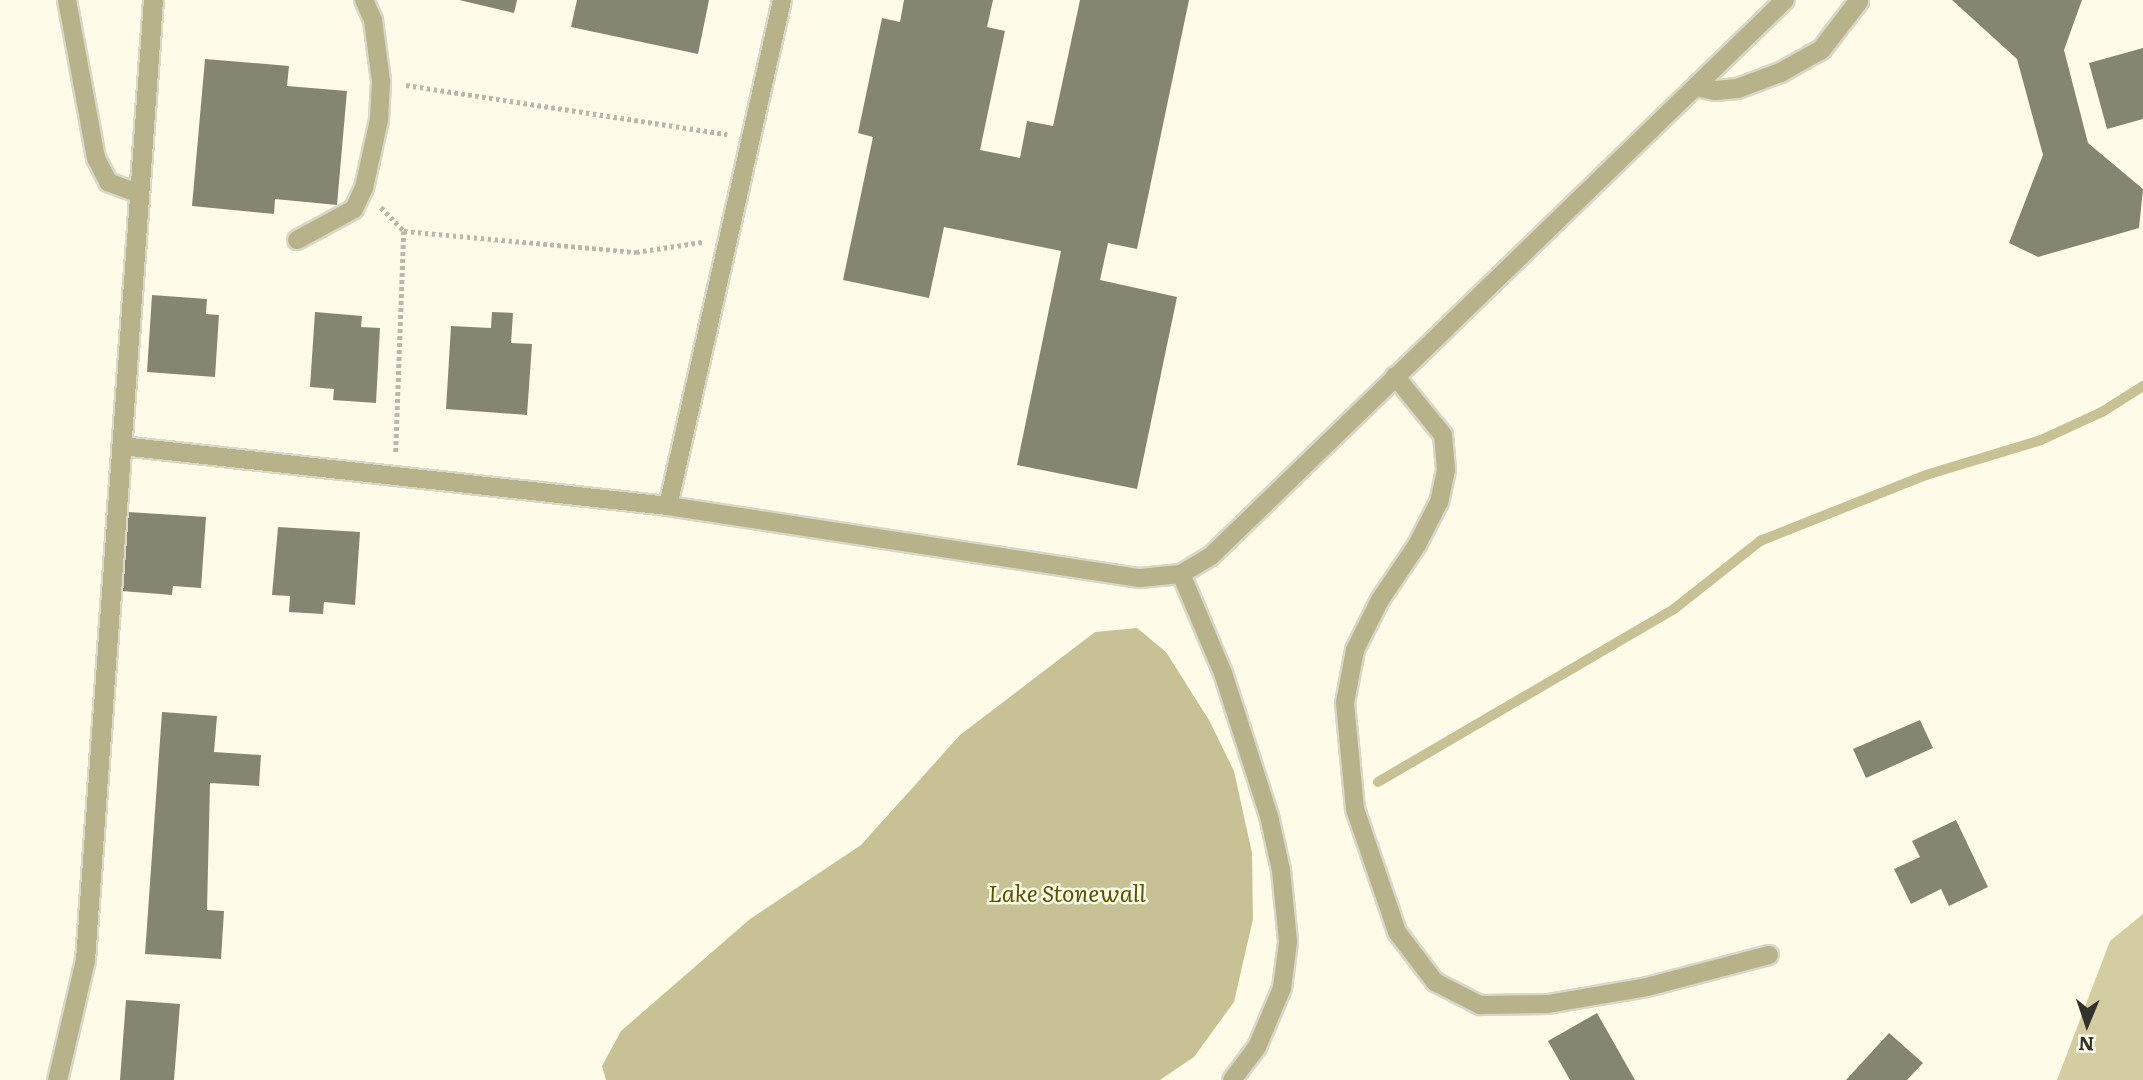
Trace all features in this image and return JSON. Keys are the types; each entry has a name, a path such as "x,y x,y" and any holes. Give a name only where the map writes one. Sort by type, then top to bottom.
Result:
{"street":[{"path":"57,1080 85,960 153,0"},
{"path":"1696,86 1715,90 1737,88 1780,72 1821,49 1858,1"}],"lane":[{"path":"67,0 96,158 108,182 140,194"},
{"path":"297,240 354,209 364,188 379,120 381,81 373,20 364,0"},
{"path":"668,506 782,0"},
{"path":"122,446 668,506 1140,578 1181,574 1211,556 1785,0"},
{"path":"1395,376 1443,435 1446,470 1439,502 1418,545 1380,600 1355,650 1345,703 1355,809 1397,932 1435,982 1480,1005 1548,1004 1647,987 1769,955"},
{"path":"1181,574 1227,687 1269,816 1281,870 1288,942 1282,988 1257,1047 1232,1080"}],"path":[{"path":"381,81 752,138"},
{"path":"364,188 404,231 636,252 729,238"},
{"path":"395,476 404,231"}],"shaded area":[{"path":"2143,914 2143,1080 2057,1080 2110,941"}],"water":[{"name":"Lake Stonewall","path":"1137,628 1166,652 1209,720 1234,771 1252,853 1253,919 1234,1002 1194,1057 1160,1080 606,1080 602,1066 621,1031 750,919 861,845 960,735 1095,632"}],"building":[{"path":"459,0 517,0 514,13"},
{"path":"577,0 709,0 698,54 571,27"},
{"path":"904,0 993,0 987,27 1005,31 980,150 1020,158 1027,121 1053,126 1080,0 1189,0 1137,249 1108,243 1100,280 1177,297 1137,489 1017,465 1061,251 944,227 929,298 843,280 873,137 858,133 882,18 900,22"},
{"path":"1952,0 2082,0 2064,50 2088,143 2143,189 2139,228 2038,257 2009,243 2043,155 2017,59"},
{"path":"2143,48 2143,119 2107,129 2089,63"},
{"path":"205,59 289,66 287,86 347,91 337,205 275,199 274,214 192,206"},
{"path":"152,295 207,299 206,314 219,315 215,377 147,372"},
{"path":"315,312 362,316 361,327 380,328 376,403 333,400 334,389 310,387"},
{"path":"492,312 513,313 511,343 532,344 527,415 446,409 451,326 491,328"},
{"path":"128,512 206,517 201,588 173,586 172,595 122,591"},
{"path":"278,527 360,532 355,605 324,602 323,614 289,612 290,596 272,595"},
{"path":"162,712 217,716 214,752 261,755 259,786 210,783 207,910 224,911 221,959 145,954"},
{"path":"1920,720 1933,748 1866,778 1853,749"},
{"path":"1956,820 1988,887 1949,906 1941,889 1911,904 1894,869 1920,857 1912,841"},
{"path":"126,1000 180,1004 174,1080 120,1080"},
{"path":"1597,1013 1635,1080 1570,1080 1548,1041"},
{"path":"1889,1033 1923,1063 1907,1080 1846,1080"}],"waterway":[{"path":"1378,782 1674,609 1760,541 1926,475 2041,440 2102,412 2143,386"}]}
